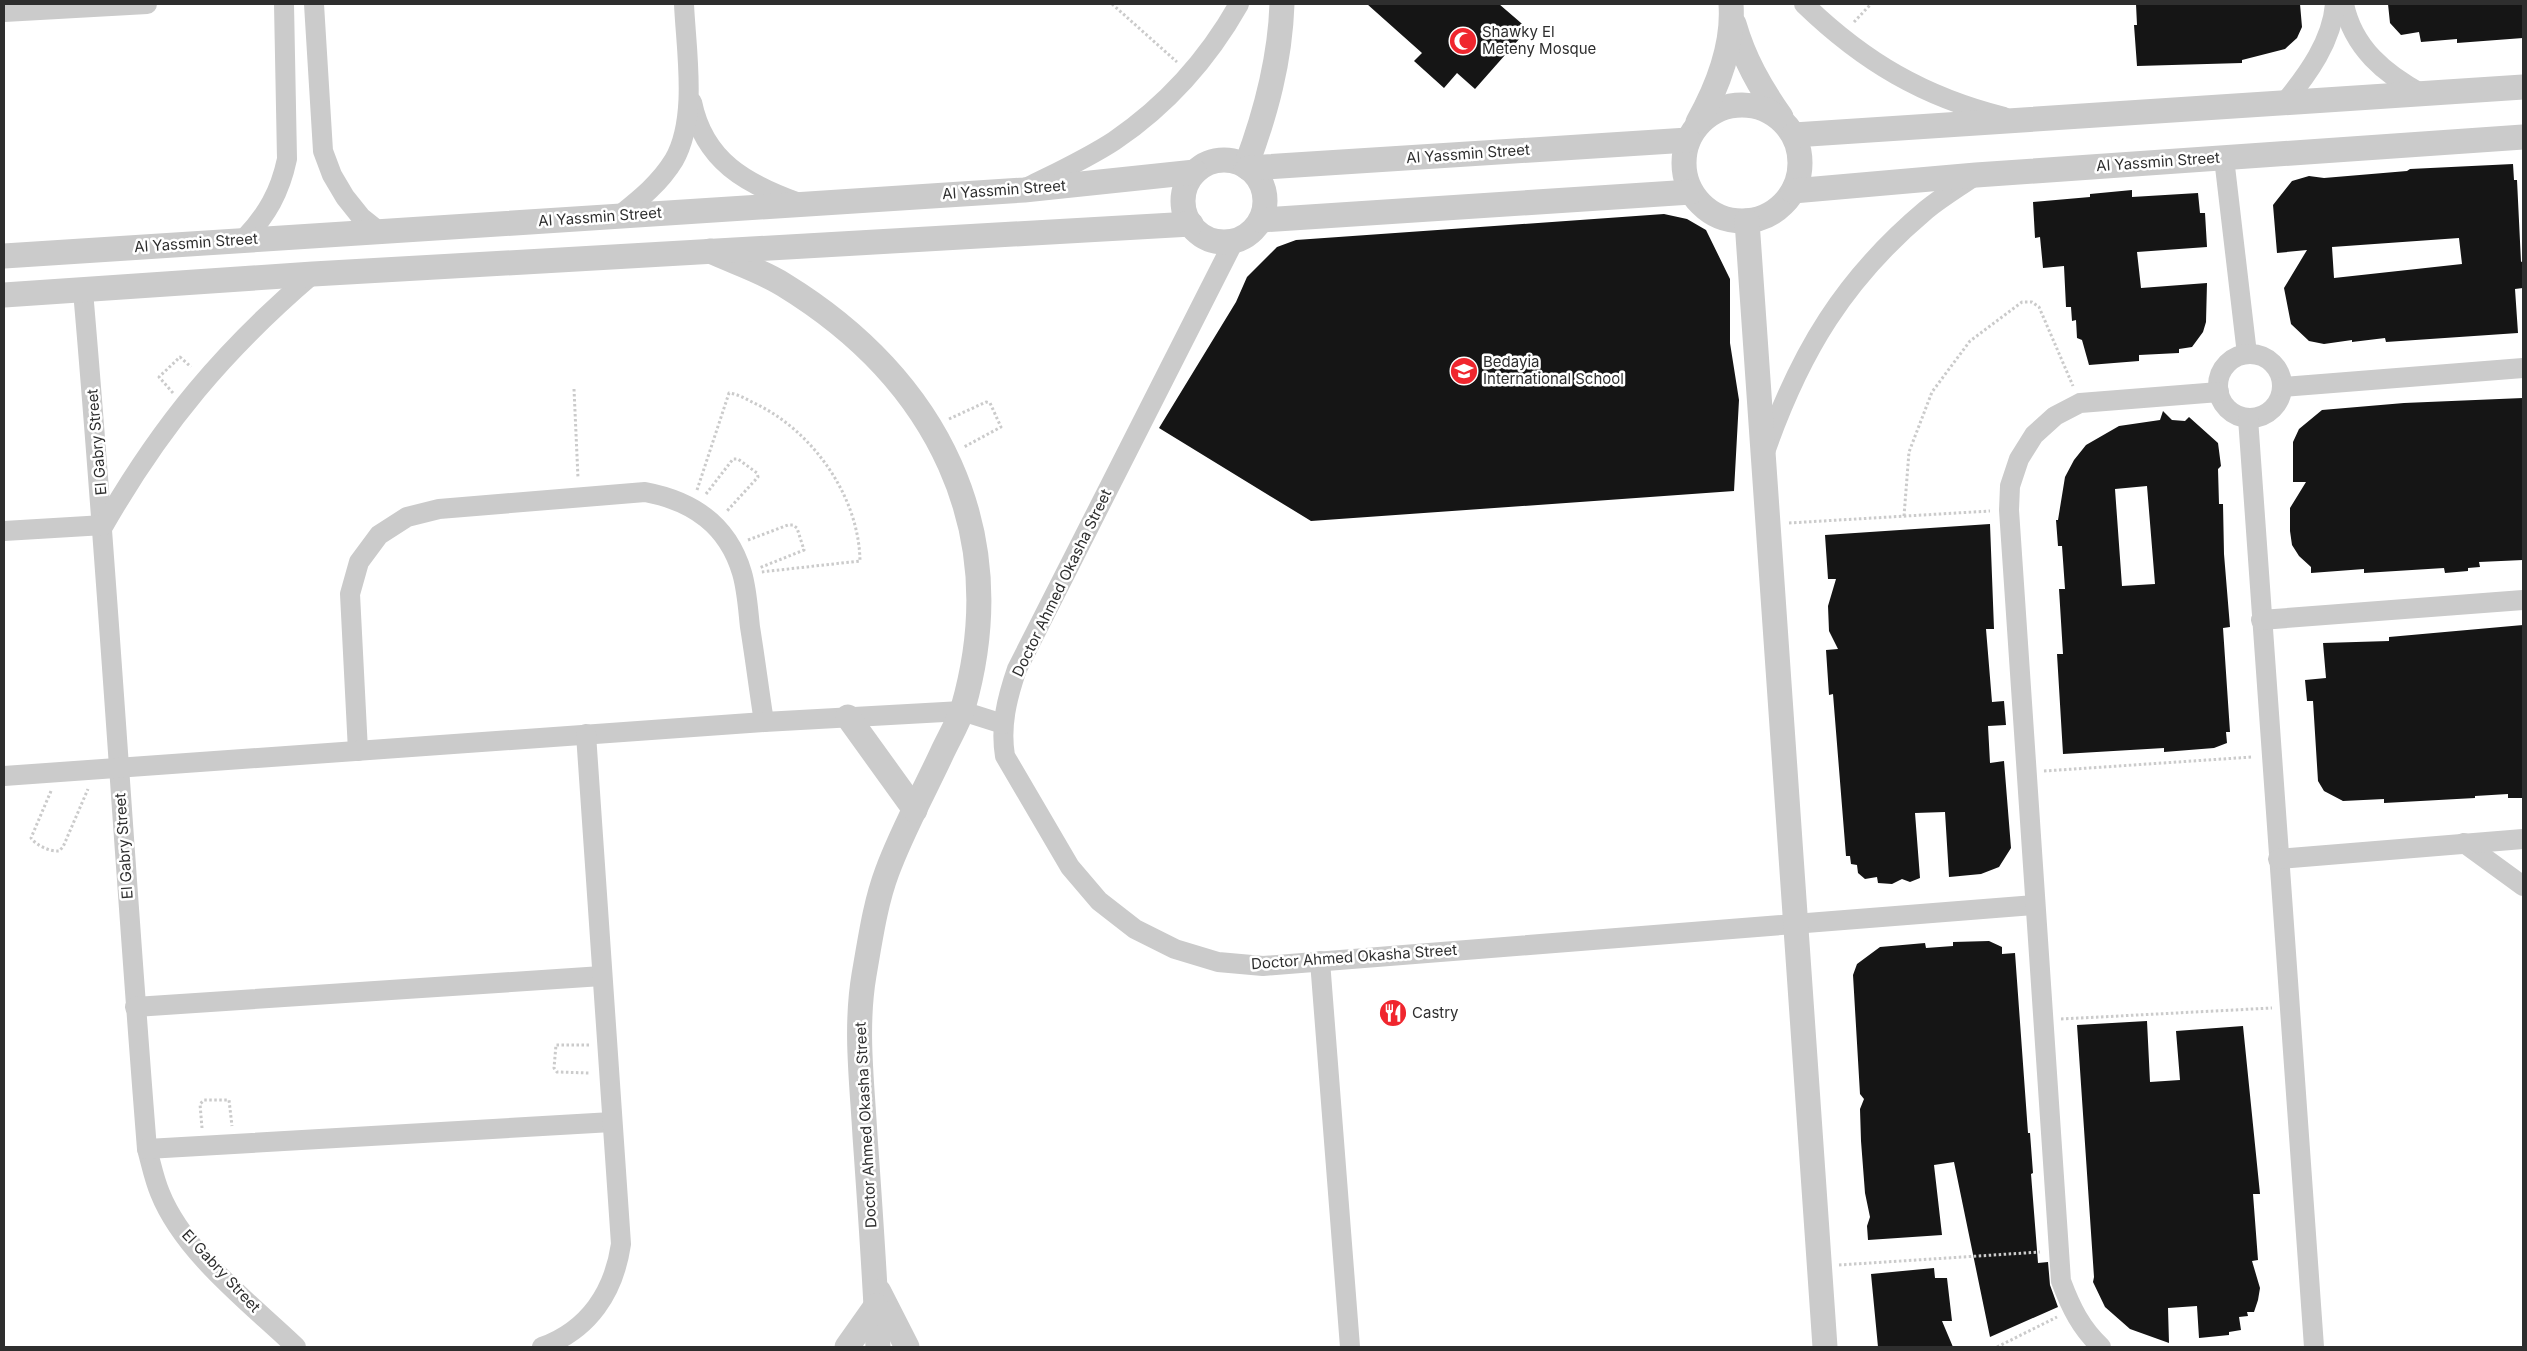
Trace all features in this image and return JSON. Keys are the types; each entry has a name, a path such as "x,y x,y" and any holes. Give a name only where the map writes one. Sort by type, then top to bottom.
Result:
{"street":[{"path":"4,12 53,6 147,4"},
{"path":"244,239 260,222 273,203 282,182 287,159 284,4"},
{"path":"314,4 323,151 332,175 345,198 361,217 381,233"},
{"path":"620,215 651,190 674,159 687,120 689,85 684,4"},
{"path":"1024,190 1113,142 1155,111 1191,75 1222,34 1239,4"},
{"path":"1247,167 1260,130 1273,82 1281,32 1282,4"},
{"path":"1804,4 1840,38 1897,76 1923,90 1968,108 2016,120"},
{"path":"2286,102 2308,75 2324,43 2335,4"},
{"path":"2344,4 2354,34 2372,60 2396,80 2422,94"},
{"path":"1731,9 1742,52 1759,86 1790,129 1801,163 1799,177 1793,191 1785,202 1761,218 1747,221 1728,219 1709,211 1691,192 1683,166 1692,133 1714,94 1722,70 1726,55 1731,9"},
{"path":"689,85 696,118 712,149 736,174 766,191 799,204"},
{"path":"1692,133 1716,111 1740,104 1757,106 1772,113 1790,129 2016,120 2523,87"},
{"name":"Al Yassmin Street","path":"1247,167 1692,133"},
{"name":"Al Yassmin Street","path":"1793,191 1976,175 2523,137"},
{"path":"2224,158 2246,354"},
{"path":"1225,160 1247,167 1263,186 1265,209 1261,220 1250,233 1234,241 1224,242 1205,237 1191,224 1186,214 1184,192 1196,172 1204,166 1225,160"},
{"name":"Al Yassmin Street","path":"4,256 1024,190 1196,172"},
{"path":"1764,456 1788,391 1810,346 1843,296 1882,250 1927,210 1976,175"},
{"path":"1261,220 1691,192"},
{"path":"1747,221 1825,1347"},
{"path":"4,296 313,274 1191,224"},
{"name":"Doctor Ahmed Okasha Street","path":"1234,241 1017,670 1010,688 1003,724 1005,756 1070,866 1099,900 1135,929 1175,949 1218,962 1264,966 2035,905"},
{"name":"Doctor Ahmed Okasha Street","path":"710,251 781,283 839,322 889,371 930,427 946,456 971,520 980,587 977,651 962,711 887,872 873,925 863,979 858,1033 878,1347"},
{"path":"4,531 104,525 155,442 184,403 244,336 313,274"},
{"name":"El Gabry Street","path":"83,291 104,525 118,768 146,1149 160,1194 183,1234 215,1269 296,1347"},
{"path":"2246,354 2264,357 2272,362 2281,378 2282,387 2281,395 2272,410 2257,417 2248,418 2238,416 2229,410 2222,402 2219,392 2222,372 2232,360 2246,354"},
{"path":"2282,387 2523,368"},
{"path":"2101,1347 2087,1333 2072,1310 2061,1281 2008,510 2010,486 2019,459 2034,435 2055,416 2080,403 2219,392"},
{"path":"2248,418 2314,1347"},
{"path":"358,751 350,594 359,562 379,535 407,517 440,509 645,492 670,497 694,508 715,525 731,546 742,574 764,722"},
{"path":"2261,620 2523,600"},
{"path":"4,776 586,734 962,711 1003,724"},
{"path":"848,717 916,810"},
{"path":"542,1347 571,1333 588,1319 601,1303 618,1265 621,1244 586,734"},
{"path":"2278,859 2523,838"},
{"path":"2464,843 2523,886"},
{"path":"1320,961 1350,1347"},
{"path":"135,1007 602,976"},
{"path":"146,1149 612,1122"},
{"path":"847,1347 875,1295"},
{"path":"875,1295 907,1347"}],"path":[{"path":"1112,4 1191,75"},
{"path":"1904,516 1909,452 1932,392 1970,341 2022,302 2032,302 2039,307 2080,403"},
{"path":"184,403 161,382 159,378 161,373 180,357 204,379"},
{"path":"574,389 579,498"},
{"path":"694,508 729,393 767,409 796,430 821,457 840,488 854,522 860,561 742,574"},
{"path":"930,427 986,402 990,403 1000,424 999,429 946,456"},
{"path":"694,508 733,459 738,459 758,473 758,477 715,525"},
{"path":"1769,525 2008,510"},
{"path":"731,546 788,525 797,528 804,550 742,574"},
{"path":"2026,772 2271,756"},
{"path":"58,772 31,838 34,842 54,851 59,851 63,847 97,769"},
{"path":"2043,1020 2289,1008"},
{"path":"607,1046 556,1045 554,1068 557,1072 609,1075"},
{"path":"203,1146 200,1104 204,1100 229,1100 234,1144"},
{"path":"1820,1266 2058,1251"},
{"path":"1997,1347 2072,1310"}],"building":[{"name":"Shawky El Meteny Mosque","path":"1367,4 1499,4 1528,29 1475,89 1457,73 1444,88 1414,61 1422,53"},
{"path":"2136,4 2300,4 2302,27 2297,38 2285,49 2242,60 2242,63 2137,66 2134,25 2137,25"},
{"path":"2388,4 2523,4 2523,38 2457,43 2457,39 2421,42 2419,32 2401,35 2390,23"},
{"path":"2513,164 2514,180 2517,180 2521,262 2523,261 2523,288 2515,289 2518,333 2386,342 2385,338 2324,344 2309,341 2291,324 2284,288 2307,250 2277,253 2273,205 2292,181 2309,176 2324,178 2407,171 2410,169","holes":["2459,238 2462,264 2334,278 2332,247"]},
{"path":"2132,190 2132,197 2198,193 2200,213 2205,213 2207,247 2137,252 2141,288 2207,283 2206,322 2203,332 2192,347 2179,349 2179,353 2139,355 2139,361 2089,365 2082,340 2077,338 2076,320 2072,321 2071,307 2066,307 2064,266 2043,268 2040,237 2035,238 2033,202 2090,197 2090,194"},
{"name":"Bedayia International School","path":"1664,214 1687,219 1706,230 1730,279 1730,343 1739,400 1734,491 1311,521 1159,428 1236,302 1247,277 1277,247 1296,240"},
{"path":"2523,398 2523,560 2479,562 2480,567 2468,568 2468,571 2445,573 2444,568 2364,573 2364,569 2311,573 2311,567 2299,556 2292,545 2290,531 2290,508 2306,482 2293,482 2293,442 2299,429 2322,410 2404,403"},
{"path":"2163,411 2172,420 2185,421 2189,417 2218,443 2221,466 2218,469 2219,504 2223,504 2224,554 2230,627 2223,628 2230,732 2226,732 2227,743 2214,748 2164,752 2164,748 2063,754 2057,654 2063,654 2059,589 2065,589 2062,546 2058,546 2056,520 2058,520 2065,477 2074,460 2086,445 2119,426 2160,420","holes":["2147,486 2155,584 2122,586 2115,489"]},
{"path":"1990,524 1994,629 1986,629 1992,702 2004,701 2006,725 1988,726 1990,763 2004,761 2011,848 1999,867 1981,874 1949,877 1945,812 1915,813 1920,878 1910,882 1902,879 1892,884 1878,883 1877,877 1865,879 1858,873 1857,865 1851,864 1850,856 1846,856 1833,694 1829,695 1826,650 1838,649 1829,631 1828,606 1836,579 1828,579 1825,535"},
{"path":"2523,625 2523,798 2508,798 2508,794 2475,796 2475,798 2384,803 2384,799 2343,801 2324,791 2318,781 2313,701 2307,701 2305,680 2326,678 2323,643 2389,641 2389,637"},
{"path":"1989,941 2002,947 2002,954 2015,953 2028,1133 2030,1133 2033,1173 2031,1174 2038,1263 2048,1262 2050,1285 2058,1307 1990,1337 1954,1162 1934,1165 1942,1235 1868,1240 1867,1226 1870,1217 1865,1193 1860,1109 1864,1099 1860,1094 1853,975 1857,964 1880,947 1925,943 1926,948 1953,946 1953,942"},
{"path":"2147,1021 2150,1082 2180,1080 2176,1031 2243,1026 2260,1194 2253,1194 2258,1260 2252,1261 2260,1288 2254,1312 2247,1312 2248,1316 2239,1317 2241,1330 2229,1332 2229,1335 2199,1338 2197,1306 2168,1308 2169,1343 2130,1329 2105,1307 2093,1282 2077,1025"},
{"path":"1934,1268 1935,1278 1947,1278 1952,1321 1942,1321 1953,1347 1878,1347 1871,1274"}],"place":[{"name":"Shawky El Meteny Mosque","path":"1463,41"},
{"name":"Bedayia International School","path":"1464,371"},
{"name":"Castry","path":"1393,1013"}]}
